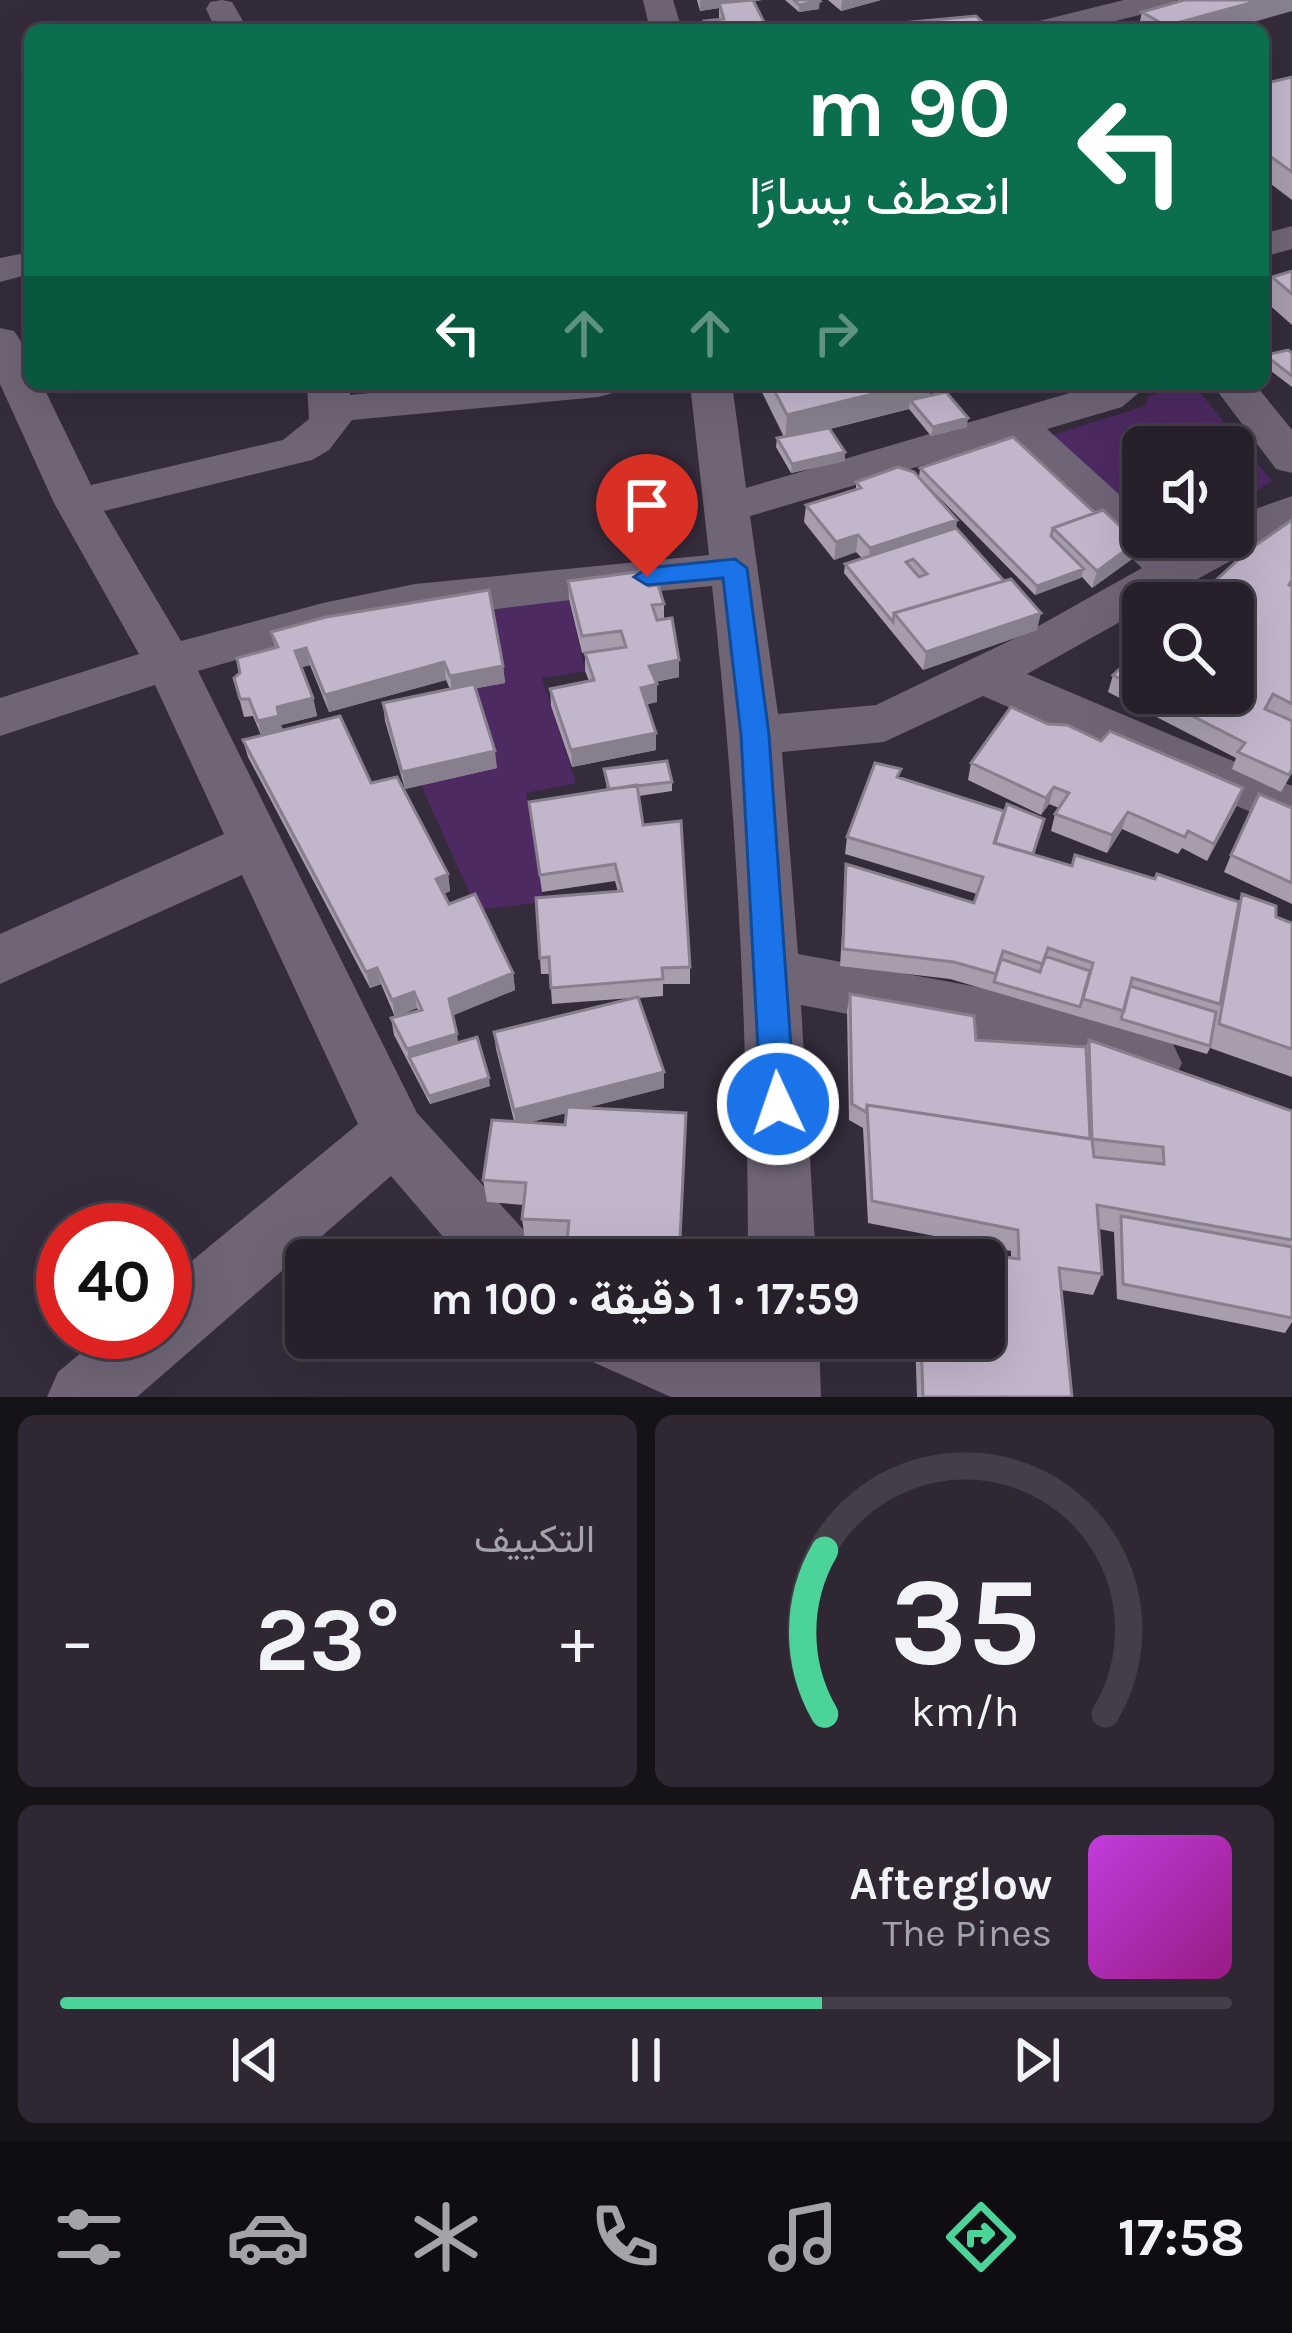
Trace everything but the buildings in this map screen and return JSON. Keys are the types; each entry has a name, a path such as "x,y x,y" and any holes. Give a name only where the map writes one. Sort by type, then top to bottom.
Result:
{"street":[{"path":"1066,24 1161,0"},
{"path":"0,340 77,503 169,662 394,1133 487,1239"},
{"path":"77,503 297,450 325,430 330,397 474,390"},
{"path":"712,390 755,735 781,1239"},
{"path":"727,508 1107,398 1119,390"},
{"path":"1238,390 1292,459"},
{"path":"1015,423 1174,571"},
{"path":"755,735 884,723 1043,645 1256,524 1292,511"},
{"path":"0,717 169,662 316,622 428,599 735,568"},
{"path":"981,675 1292,808"},
{"path":"0,960 254,845"},
{"path":"770,974 994,1016 1136,1057 1203,1082"},
{"path":"192,1305 394,1133"},
{"path":"83,1397 128,1359"},
{"path":"666,1359 752,1397"},
{"path":"784,1359 785,1397"}],"shaded area":[{"path":"1168,390 1198,390 1227,426 1122,426 1122,498 1052,435 1145,406 1149,396"},
{"path":"1254,459 1272,481 1254,493"},
{"path":"569,599 585,671 542,678 576,783 526,793 544,902 477,910 421,785 472,688 491,607"}],"route":[{"path":"647,577 735,568 755,735 778,1104"}]}
